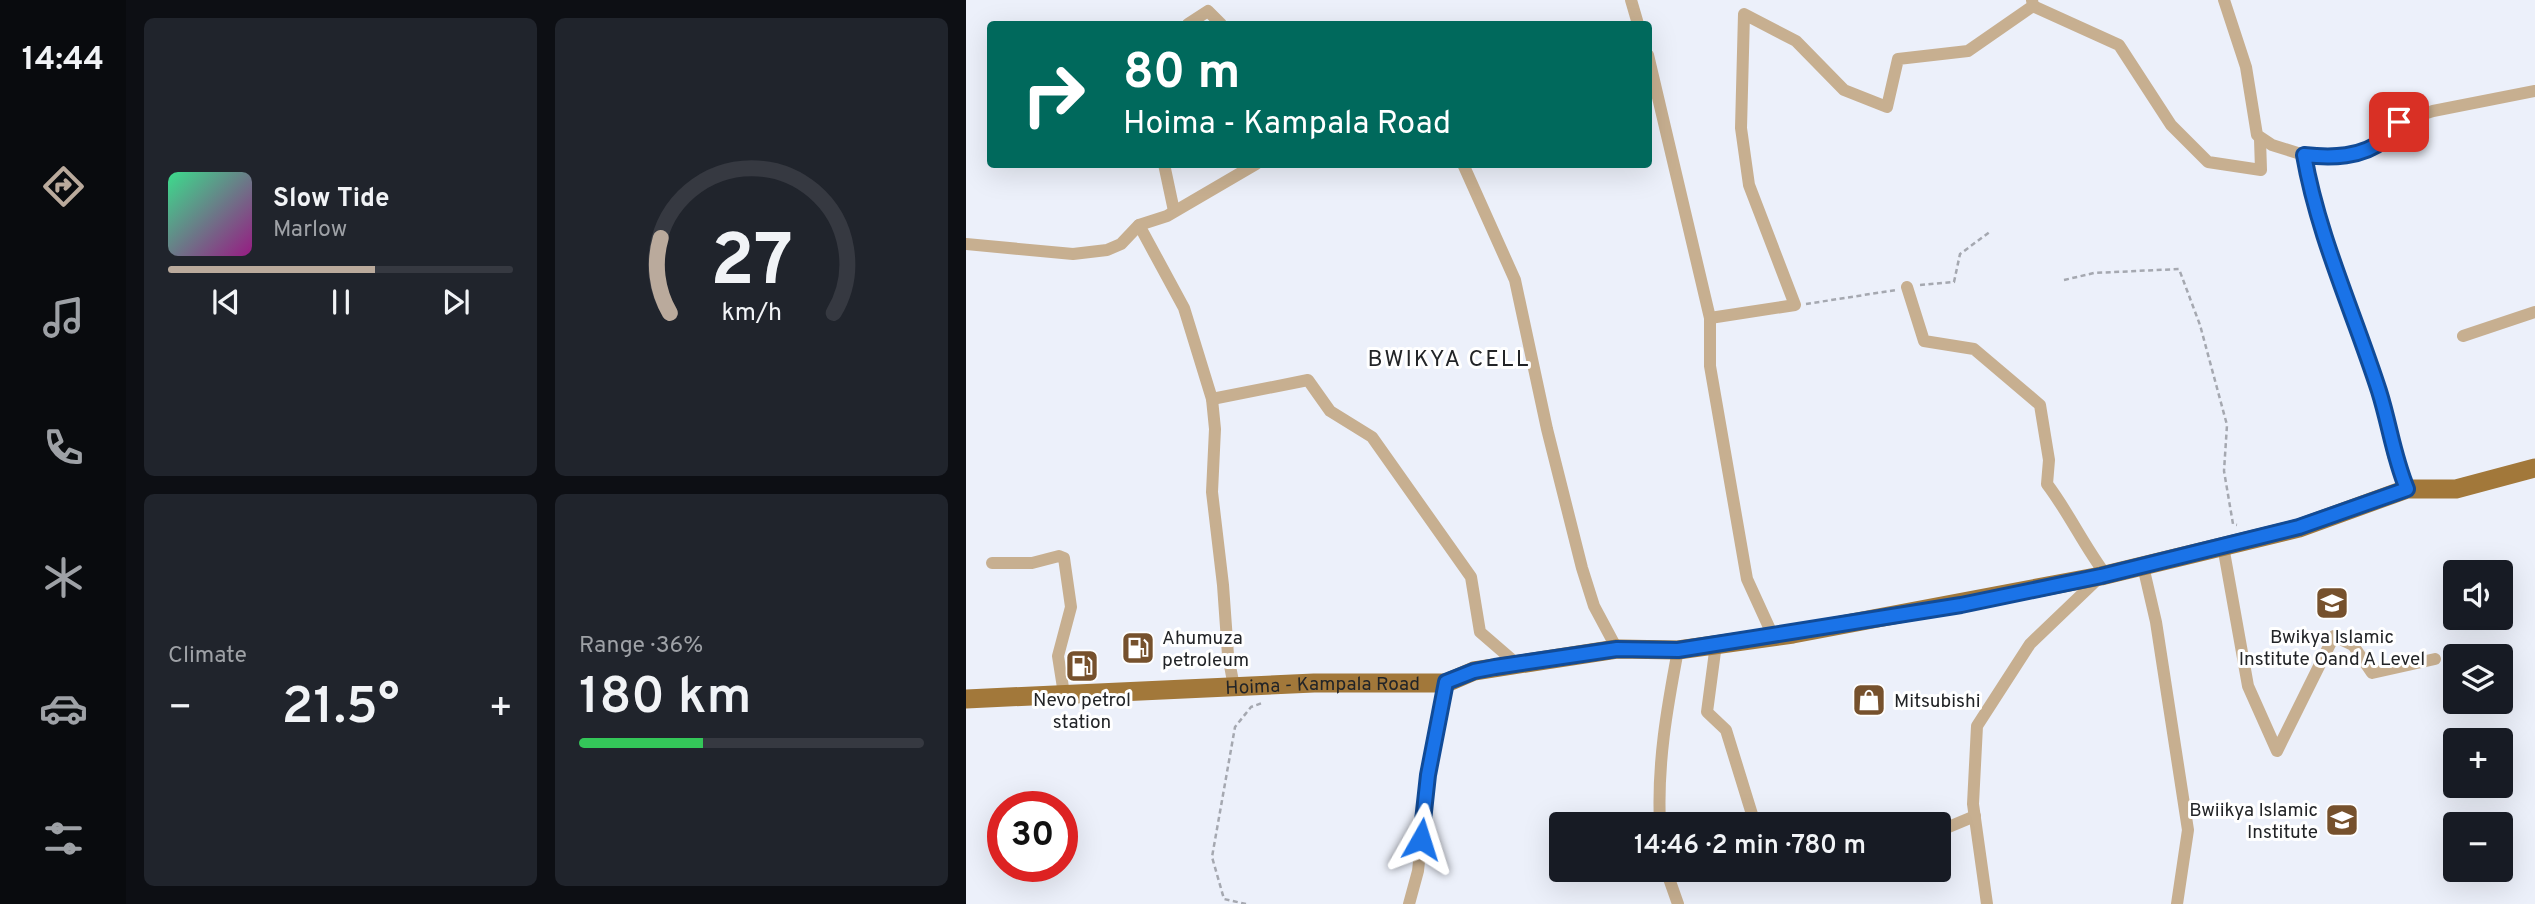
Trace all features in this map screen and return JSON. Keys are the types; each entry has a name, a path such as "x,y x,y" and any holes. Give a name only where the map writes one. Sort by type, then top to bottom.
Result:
{"main road":[{"name":"Hoima - Kampala Road","path":"966,699 1234,687 1446,682 1474,671 1617,649 1678,650 1961,605 2104,575 2299,527 2407,489 2456,489 2535,468"}],"street":[{"path":"1631,0 1637,21"},
{"path":"1710,317 1795,305 1749,185 1741,128 1744,14 1796,41 1844,90 1886,107 1898,59 1968,51 2032,3 2119,45 2171,125 2208,163 2261,170 2260,139 2255,130 2246,67 2224,0"},
{"path":"1193,21 1208,11 1218,21"},
{"path":"1652,73 1710,317 1710,366 1747,579 1773,636"},
{"path":"2260,139 2304,155 2333,158 2355,153 2387,138 2399,122 2405,120 2433,111 2535,91"},
{"path":"2304,155 2310,191 2380,393 2393,456 2407,489"},
{"path":"1165,168 1174,212"},
{"path":"966,244 1073,254 1091,253 1121,244 1139,225 1174,212 1248,168"},
{"path":"1465,168 1516,280 1579,558 1594,606 1617,649"},
{"path":"1139,225 1184,308 1212,399 1215,429 1212,492 1228,655 1234,687"},
{"path":"1907,287 1924,341 1974,349 2040,405 2049,460 2047,484 2064,506 2104,575 2031,644 1977,726 1973,804 1987,904"},
{"path":"2463,336 2535,312"},
{"path":"1212,399 1308,380 1330,411 1372,437 1471,577 1480,632 1517,664"},
{"path":"2223,546 2248,686 2277,751 2334,636 2353,645 2372,673 2435,659"},
{"path":"992,563 1032,563 1059,556 1064,558 1071,607 1058,656 1064,694"},
{"path":"2143,566 2156,622 2188,830 2177,904"},
{"path":"1716,644 1707,712 1726,730 1751,812"},
{"path":"1659,812 1658,782 1664,723 1678,650"},
{"path":"1409,904 1418,871 1428,775 1446,682"},
{"path":"1951,826 1975,816"},
{"path":"1670,882 1678,904"}],"path":[{"path":"2064,280 2094,274 2179,269 2203,335 2227,425 2224,471 2233,524 2243,526"},
{"path":"1246,904 1224,899 1212,856 1235,727 1251,707 1264,702"}],"place":[{"name":"Bwikya Islamic Institute Oand A Level","path":"2332,603"},
{"name":"Ahumuza petroleum","path":"1138,648"},
{"name":"Nevo petrol station","path":"1082,666"},
{"name":"Mitsubishi","path":"1869,700"},
{"name":"Bwiikya Islamic Institute","path":"2342,820"}],"district":[{"name":"BWIKYA CELL","path":"1449,358"}],"route":[{"path":"1421,839 1428,775 1446,682 1474,671 1617,649 1678,650 1793,634 1961,605 2101,576 2299,527 2407,489 2393,456 2380,393 2310,191 2304,155 2333,158 2355,153 2387,138 2399,122"}]}
